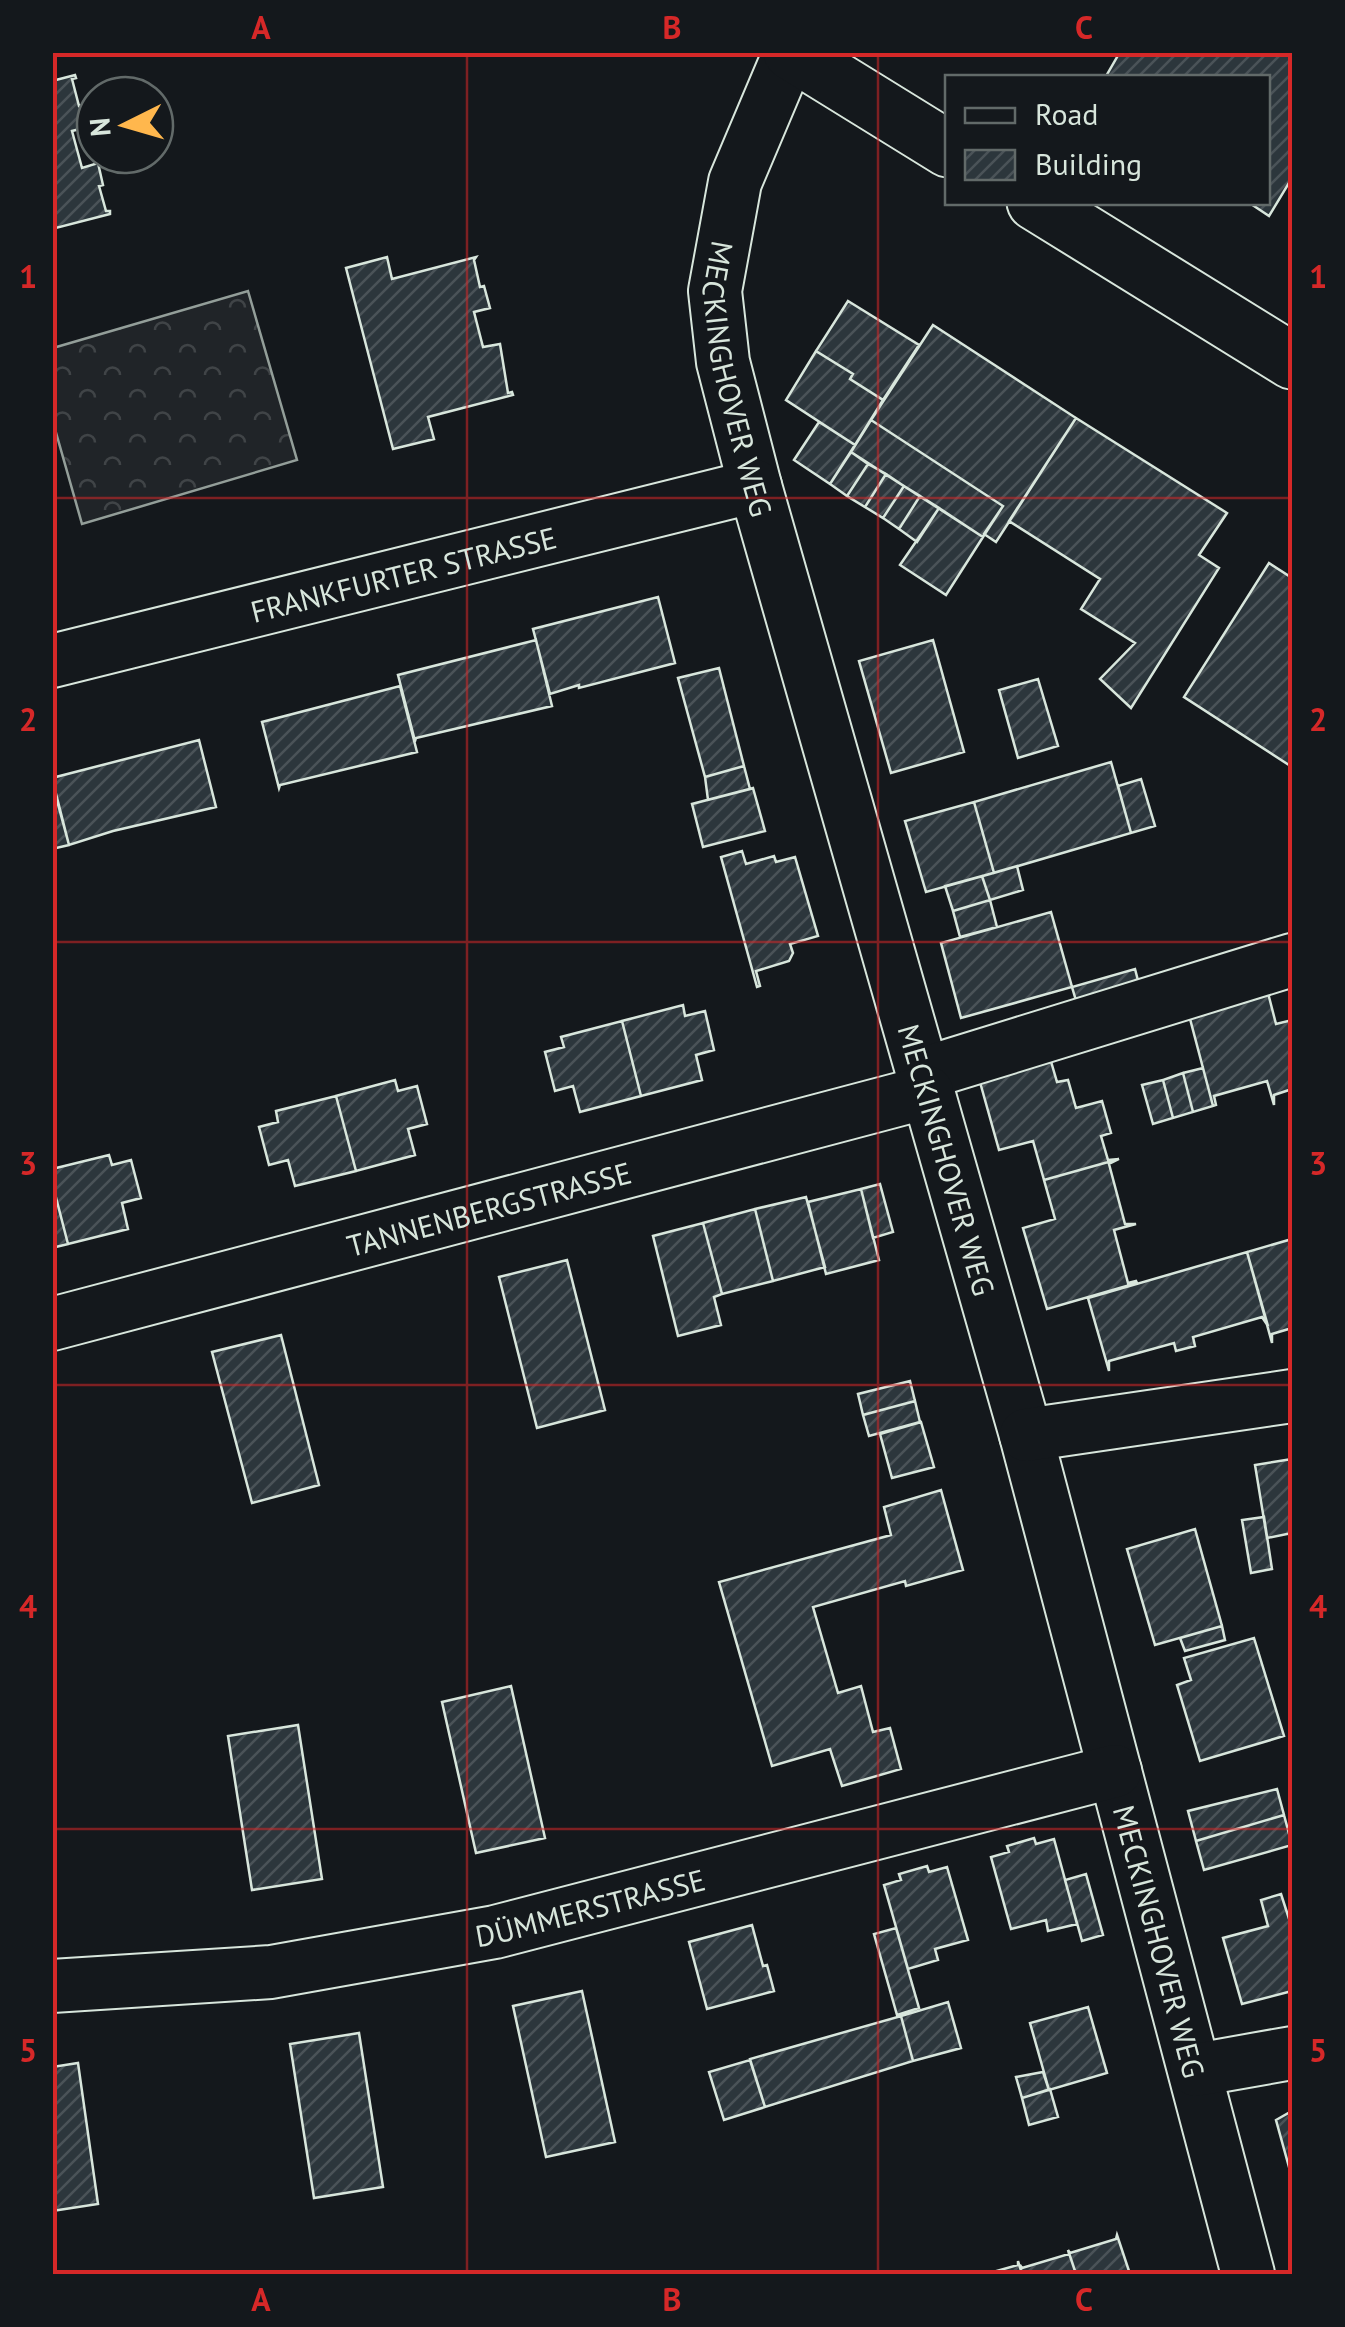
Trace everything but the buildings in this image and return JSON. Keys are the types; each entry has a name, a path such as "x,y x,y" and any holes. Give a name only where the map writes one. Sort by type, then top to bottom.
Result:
{"main road":[{"path":"790,52 945,147"},
{"path":"1040,205 1292,361"}],"street":[{"name":"MECKINGHOVER WEG","path":"790,52 736,182 715,291 723,362 1026,1435 1248,2274"},
{"name":"FRANKFURTER STRASSE","path":"52,661 755,486"},
{"name":"TANNENBERGSTRASSE","path":"52,1324 924,1083 1292,960"},
{"path":"1026,1435 1292,1396"},
{"name":"DÜMMERSTRASSE","path":"52,1986 270,1972 495,1932 1115,1771"},
{"path":"1196,2070 1292,2053"}],"green space":[{"path":"248,291 297,460 82,524 53,422 53,348"}]}
